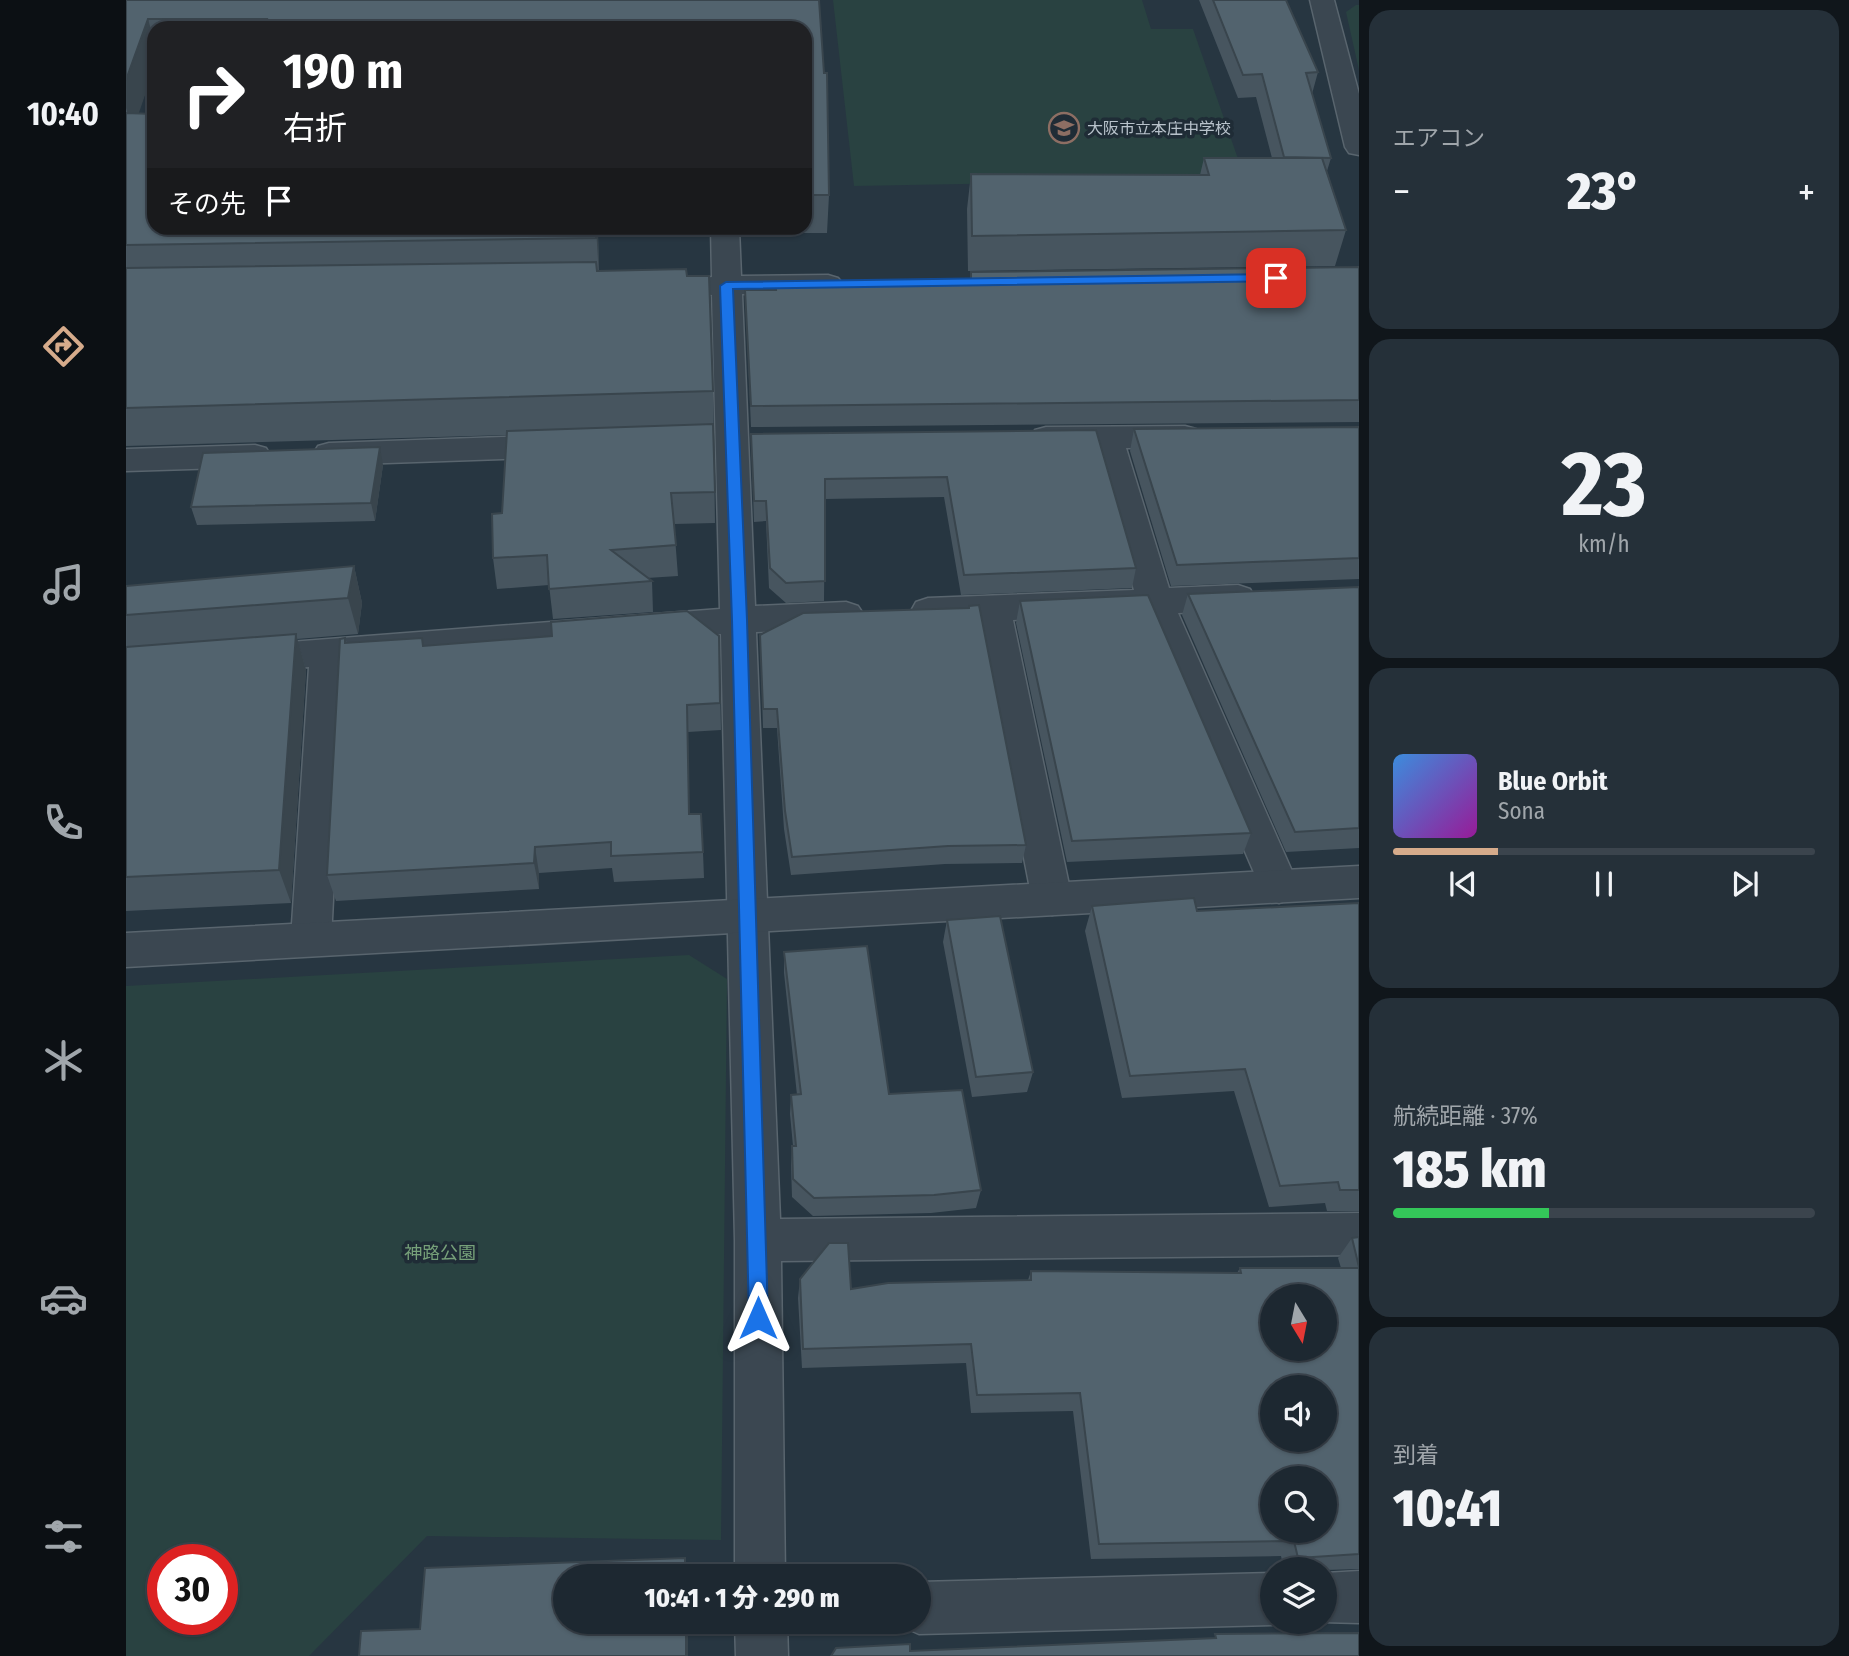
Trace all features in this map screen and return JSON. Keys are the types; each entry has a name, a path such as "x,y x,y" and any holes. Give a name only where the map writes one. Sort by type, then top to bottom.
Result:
{"street":[{"path":"1322,0 1359,147"},
{"path":"726,235 758,1240 760,1564"},
{"path":"671,287 850,284"},
{"path":"1010,438 1219,436"},
{"path":"1107,437 1155,601 1279,887"},
{"path":"126,460 593,445"},
{"path":"220,660 739,620 1264,597"},
{"path":"993,608 1052,899"},
{"path":"310,939 328,652"},
{"path":"126,950 1359,882"},
{"path":"758,1240 1359,1234"},
{"path":"1337,1598 1359,1597"},
{"path":"931,1608 1260,1599"},
{"path":"761,1634 762,1656"}],"green space":[{"path":"833,0 1142,0 1151,29 1193,29 1245,179 854,186"},
{"path":"1359,5 1359,70 1346,12"},
{"name":"神路公園","path":"689,955 727,979 721,1540 427,1536 309,1656 126,1656 126,986"}],"building":[{"path":"126,0 819,0 824,73 827,73 829,195 812,195 812,21 148,19 126,80"},
{"path":"1213,0 1286,0 1318,72 1306,73 1331,158 1284,157 1262,74 1243,75"},
{"path":"126,113 147,114 147,235 596,235 596,238 126,245"},
{"path":"1204,158 1322,158 1346,230 972,236 971,174 1209,175"},
{"path":"596,262 597,271 686,269 687,276 709,276 713,391 126,408 126,268"},
{"path":"1359,267 1359,400 751,406 745,290 776,290 775,283 971,279 971,272"},
{"path":"713,424 715,492 671,493 676,545 611,550 652,581 549,589 547,555 493,558 492,514 502,513 507,431"},
{"path":"1359,427 1359,558 1177,565 1134,429"},
{"path":"1096,430 1136,568 964,575 947,477 825,479 825,581 786,583 770,568 766,501 754,501 751,434"},
{"path":"380,447 371,503 191,507 203,453"},
{"path":"354,566 348,598 126,615 126,586"},
{"path":"1359,587 1359,828 1295,832 1188,594"},
{"path":"1148,595 1251,833 1072,841 1020,601"},
{"path":"979,605 1026,845 948,846 792,857 785,811 777,709 763,709 760,635 803,613 969,608"},
{"path":"687,611 719,636 720,703 687,705 689,814 701,814 703,852 611,856 611,842 535,847 534,863 327,875 340,639 345,638 345,643 422,638 423,646 552,636 551,622"},
{"path":"296,634 279,870 126,877 126,647"},
{"path":"1194,898 1197,911 1359,903 1359,1190 1340,1190 1338,1182 1280,1186 1245,1069 1130,1076 1092,906"},
{"path":"1000,916 1033,1072 976,1077 947,920"},
{"path":"867,946 889,1094 962,1090 981,1190 934,1195 814,1198 793,1179 792,1146 796,1146 791,1095 801,1094 784,952"},
{"path":"1359,1237 1359,1267 1352,1238"},
{"path":"829,1243 848,1243 851,1289 888,1283 1031,1280 1031,1271 1241,1273 1240,1268 1359,1268 1359,1554 1298,1557 1294,1543 1337,1543 1337,1466 1260,1466 1260,1542 1099,1544 1080,1393 977,1395 971,1344 803,1349 800,1279"},
{"path":"685,1558 685,1564 553,1564 553,1634 686,1634 686,1656 359,1656 361,1631 420,1629 425,1568"},
{"path":"1359,1633 1359,1656 831,1656 836,1648 910,1644 910,1651 1216,1638 1215,1634"}],"place":[{"name":"大阪市立本庄中学校","path":"1064,128"}],"route":[{"path":"758,1318 758,1240 739,620 726,286 1276,278"}]}
